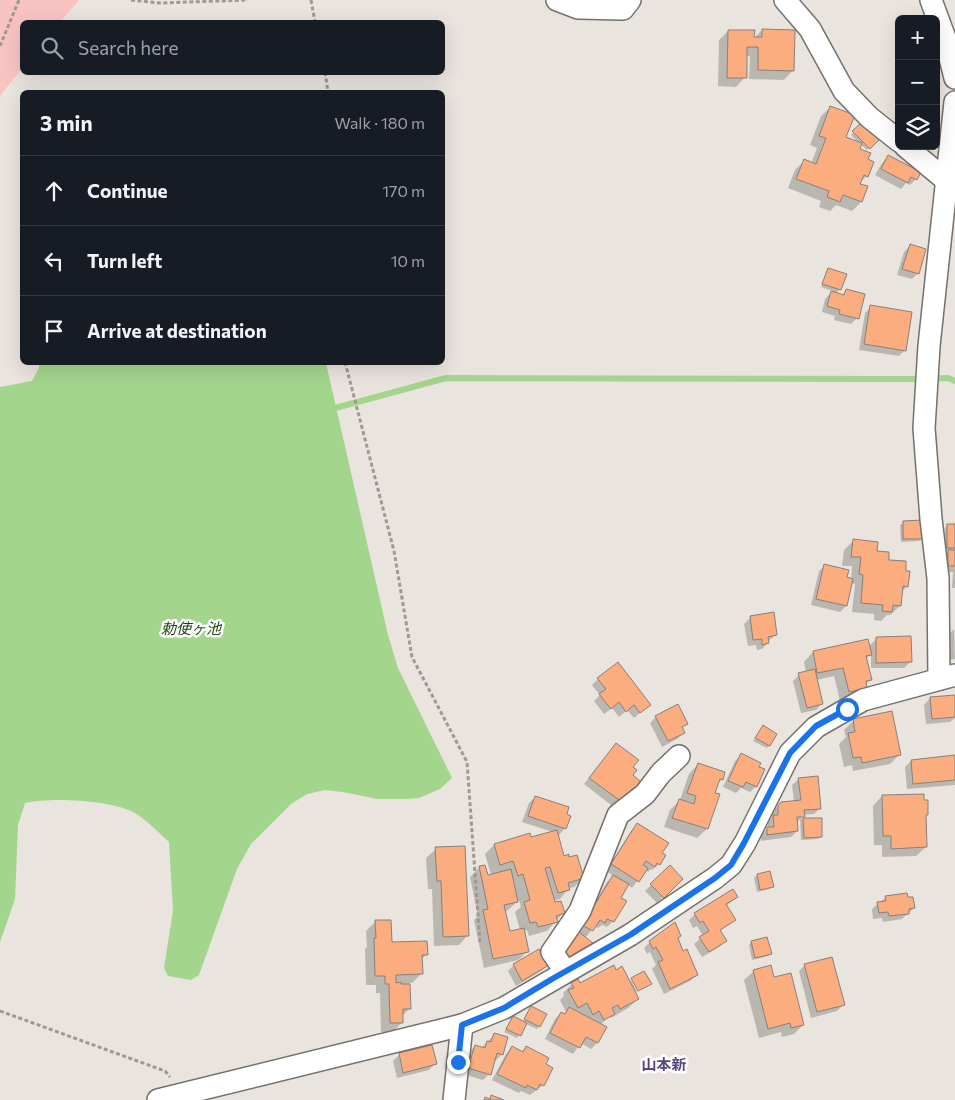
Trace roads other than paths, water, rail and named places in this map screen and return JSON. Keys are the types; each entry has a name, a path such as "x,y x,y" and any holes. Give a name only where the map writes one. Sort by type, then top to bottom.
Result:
{"street":[{"path":"557,0 578,8 623,9 630,0"},
{"path":"785,0 810,29 844,91 869,117 895,138"},
{"path":"931,0 945,38 955,78"},
{"path":"158,1100 462,1025 504,1008 630,935 715,878 731,865 790,753 816,726 863,700 947,677 938,578 930,519 924,428 927,376 955,102"},
{"path":"910,150 947,181"},
{"path":"565,971 552,952 580,911 618,815 645,794 661,773 679,756"},
{"path":"454,1100 462,1025"}],"water":[{"name":"勅使ヶ池","path":"39,365 326,365 388,635 398,668 452,778 440,789 419,798 377,799 325,790 307,794 291,804 251,844 237,869 199,975 191,980 168,976 164,968 173,911 169,842 133,812 95,802 49,800 25,803 18,825 15,899 0,942 0,387 32,381"}],"waterway":[{"path":"328,410 446,378 948,378 955,381"}],"district":[{"name":"山本新","path":"664,1065"}]}
